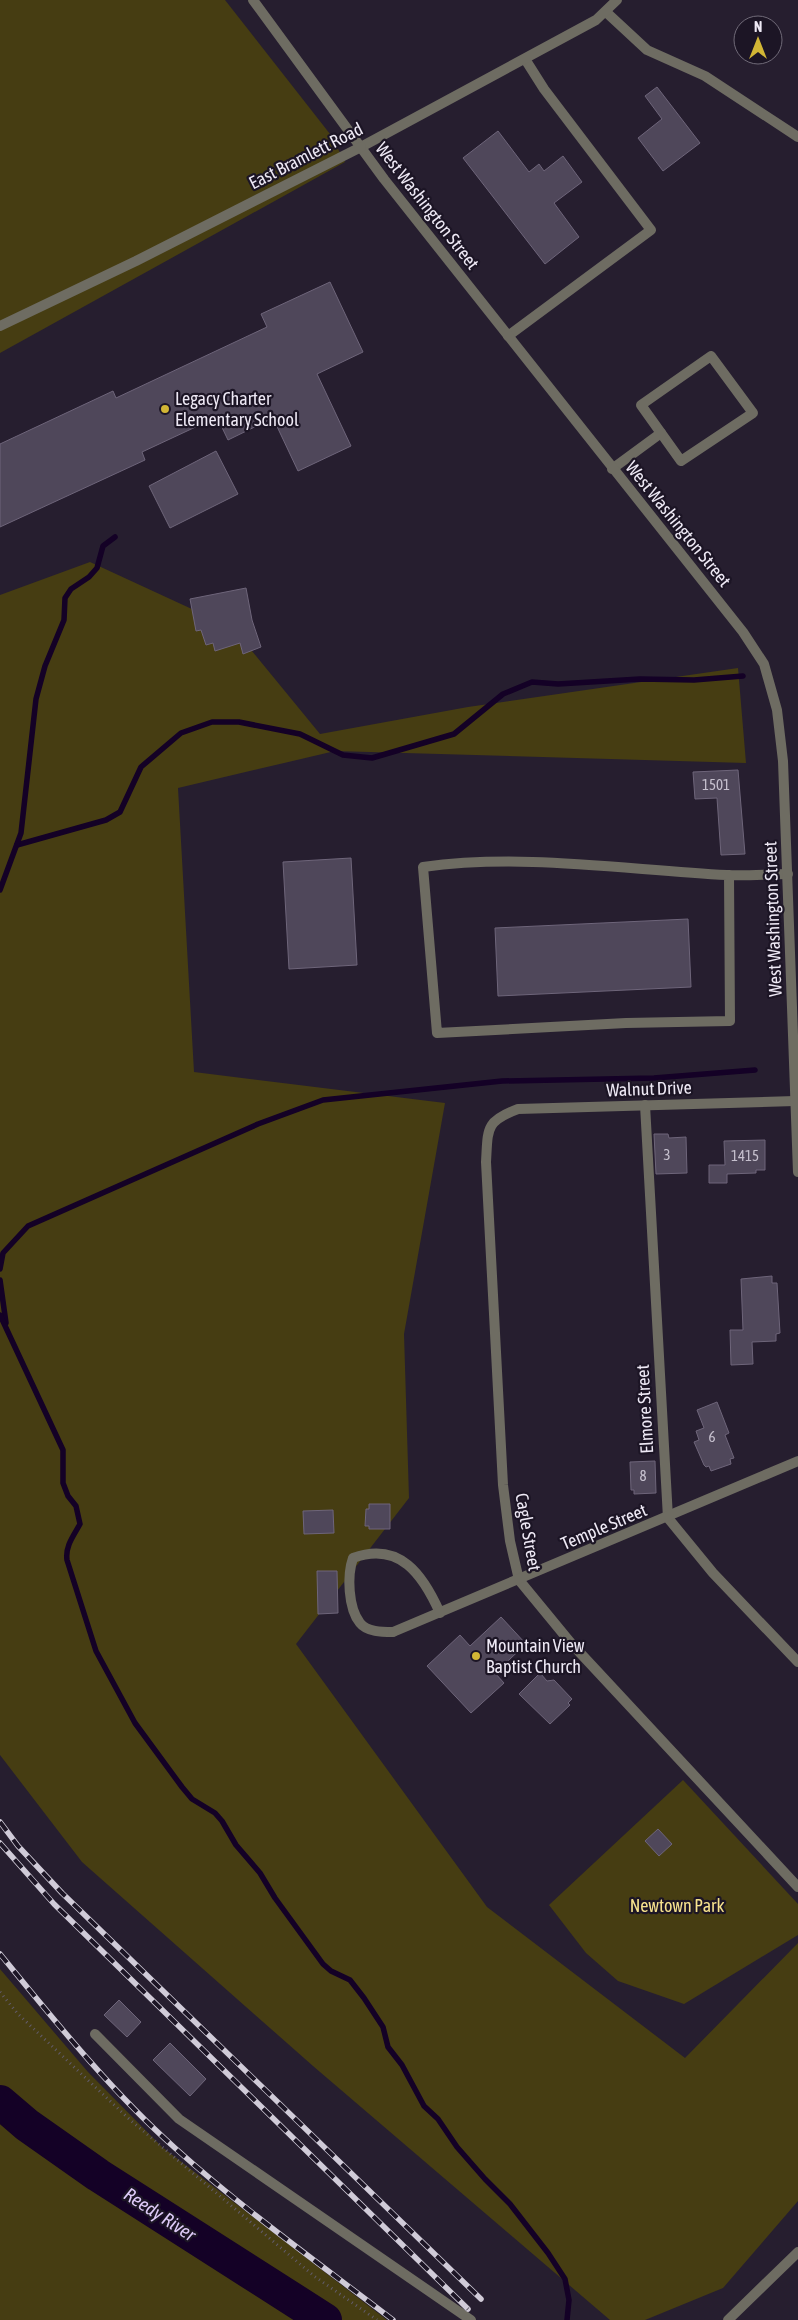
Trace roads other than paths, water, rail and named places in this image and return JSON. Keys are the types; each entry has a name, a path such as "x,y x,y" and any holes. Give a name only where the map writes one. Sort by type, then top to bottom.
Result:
{"street":[{"name":"West Washington Street","path":"253,0 384,179 743,632 764,664 777,710 783,761 798,1172"},
{"name":"East Bramlett Road","path":"0,326 136,261 361,147 596,20 617,0"},
{"path":"606,12 647,50 705,76 798,137"},
{"path":"508,336 651,230 544,89 525,59"},
{"path":"711,356 753,413 681,461 661,433 641,405 711,356"},
{"path":"612,469 661,433"},
{"path":"729,875 730,1021 626,1023 437,1033 423,866 466,861 523,861 729,875 788,874"},
{"name":"Walnut Drive","path":"505,1114 518,1109 796,1101"},
{"name":"Elmore Street","path":"645,1105 668,1518"},
{"name":"Cagle Street","path":"505,1114 495,1120 488,1131 486,1162 503,1485 510,1541 519,1580 570,1642 798,1887"},
{"name":"Temple Street","path":"440,1614 430,1591 420,1576 394,1556 368,1553 353,1558 348,1571 352,1604 360,1623 375,1631 393,1632 440,1614 668,1518 798,1461"},
{"path":"668,1518 714,1573 798,1662"},
{"path":"95,2034 179,2118 471,2320"},
{"path":"728,2320 798,2252"}],"waterway":[{"path":"0,890 21,833 36,699 45,666 64,620 65,598 71,589 89,577 97,568 103,546 115,537"},
{"path":"17,845 106,820 120,812 141,767 181,733 212,722 239,722 300,734 343,755 372,758 454,734 503,694 532,682 558,684 640,679 694,680 743,676"},
{"path":"0,1269 3,1253 28,1226 258,1124 323,1100 502,1081 654,1078 755,1070"},
{"path":"0,1280 6,1323"},
{"path":"0,1315 63,1450 63,1483 68,1496 76,1506 80,1524 69,1545 67,1560 96,1651 135,1723 192,1799 215,1813 222,1821 236,1845 260,1873 275,1898 323,1964 331,1971 350,1980 364,1998 383,2027 388,2047 402,2065 424,2106 438,2119 457,2147 485,2179 510,2204 548,2253 565,2279 569,2300 567,2320"},
{"name":"Reedy River","path":"0,2102 27,2125 98,2175 325,2320"}],"railway":[{"path":"0,1822 18,1846 62,1893 481,2299"},
{"path":"0,1843 54,1904 468,2309"},
{"path":"0,1954 84,2054 151,2126 228,2193 393,2320"}],"place":[{"name":"Legacy Charter Elementary School","path":"165,409"},
{"name":"Mountain View Baptist Church","path":"476,1656"}],"park label":[{"name":"Newtown Park","path":"677,1906"}]}
